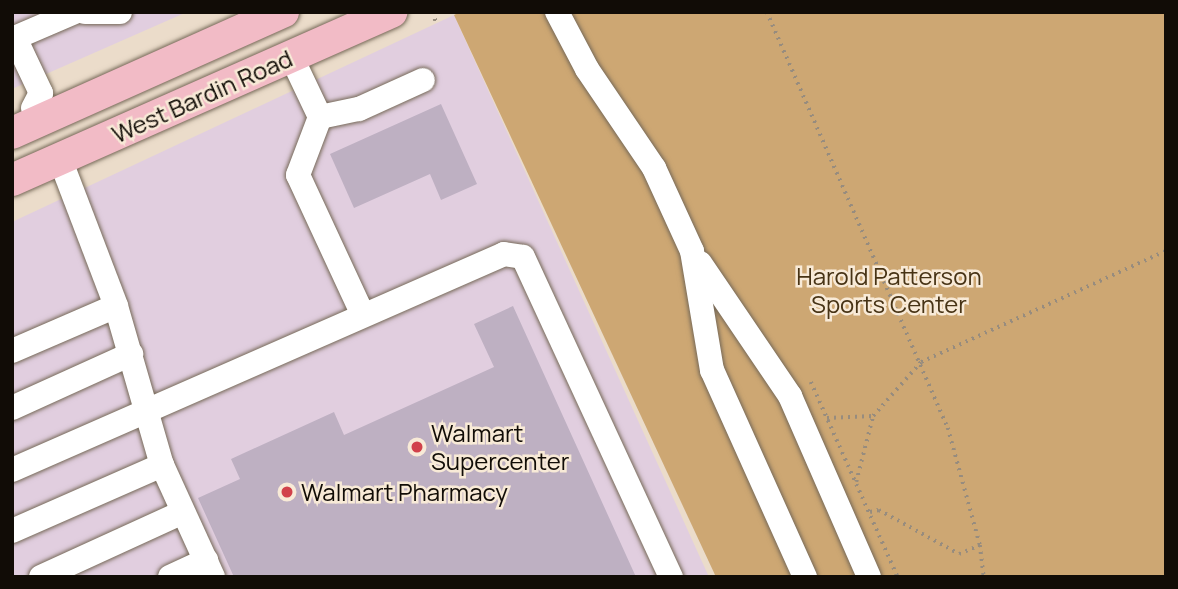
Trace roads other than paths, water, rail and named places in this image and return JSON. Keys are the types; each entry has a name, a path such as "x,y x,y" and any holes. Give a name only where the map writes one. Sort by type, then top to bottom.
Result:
{"main road":[{"name":"West Bardin Road","path":"24,116 283,12"},
{"name":"West Bardin Road","path":"12,180 391,12"},
{"path":"24,116 60,159"}],"lane":[{"path":"24,116 41,93 14,38 75,12"},
{"path":"85,12 120,12"},
{"path":"557,12 654,167 692,251 790,396 869,577"},
{"path":"291,57 320,117 298,175 363,315"},
{"path":"320,117 359,109 423,80"},
{"path":"60,159 116,306 162,465 209,569 170,577"},
{"path":"692,251 712,370 804,577"},
{"path":"12,470 505,254 523,257 671,577"},
{"path":"12,351 116,306"},
{"path":"12,408 131,354"},
{"path":"12,531 162,465"},
{"path":"41,577 183,512"}],"place":[{"name":"Walmart Supercenter","path":"417,447"},
{"name":"Walmart Pharmacy","path":"287,492"}],"park label":[{"name":"Harold Patterson Sports Center","path":"889,290"}]}
